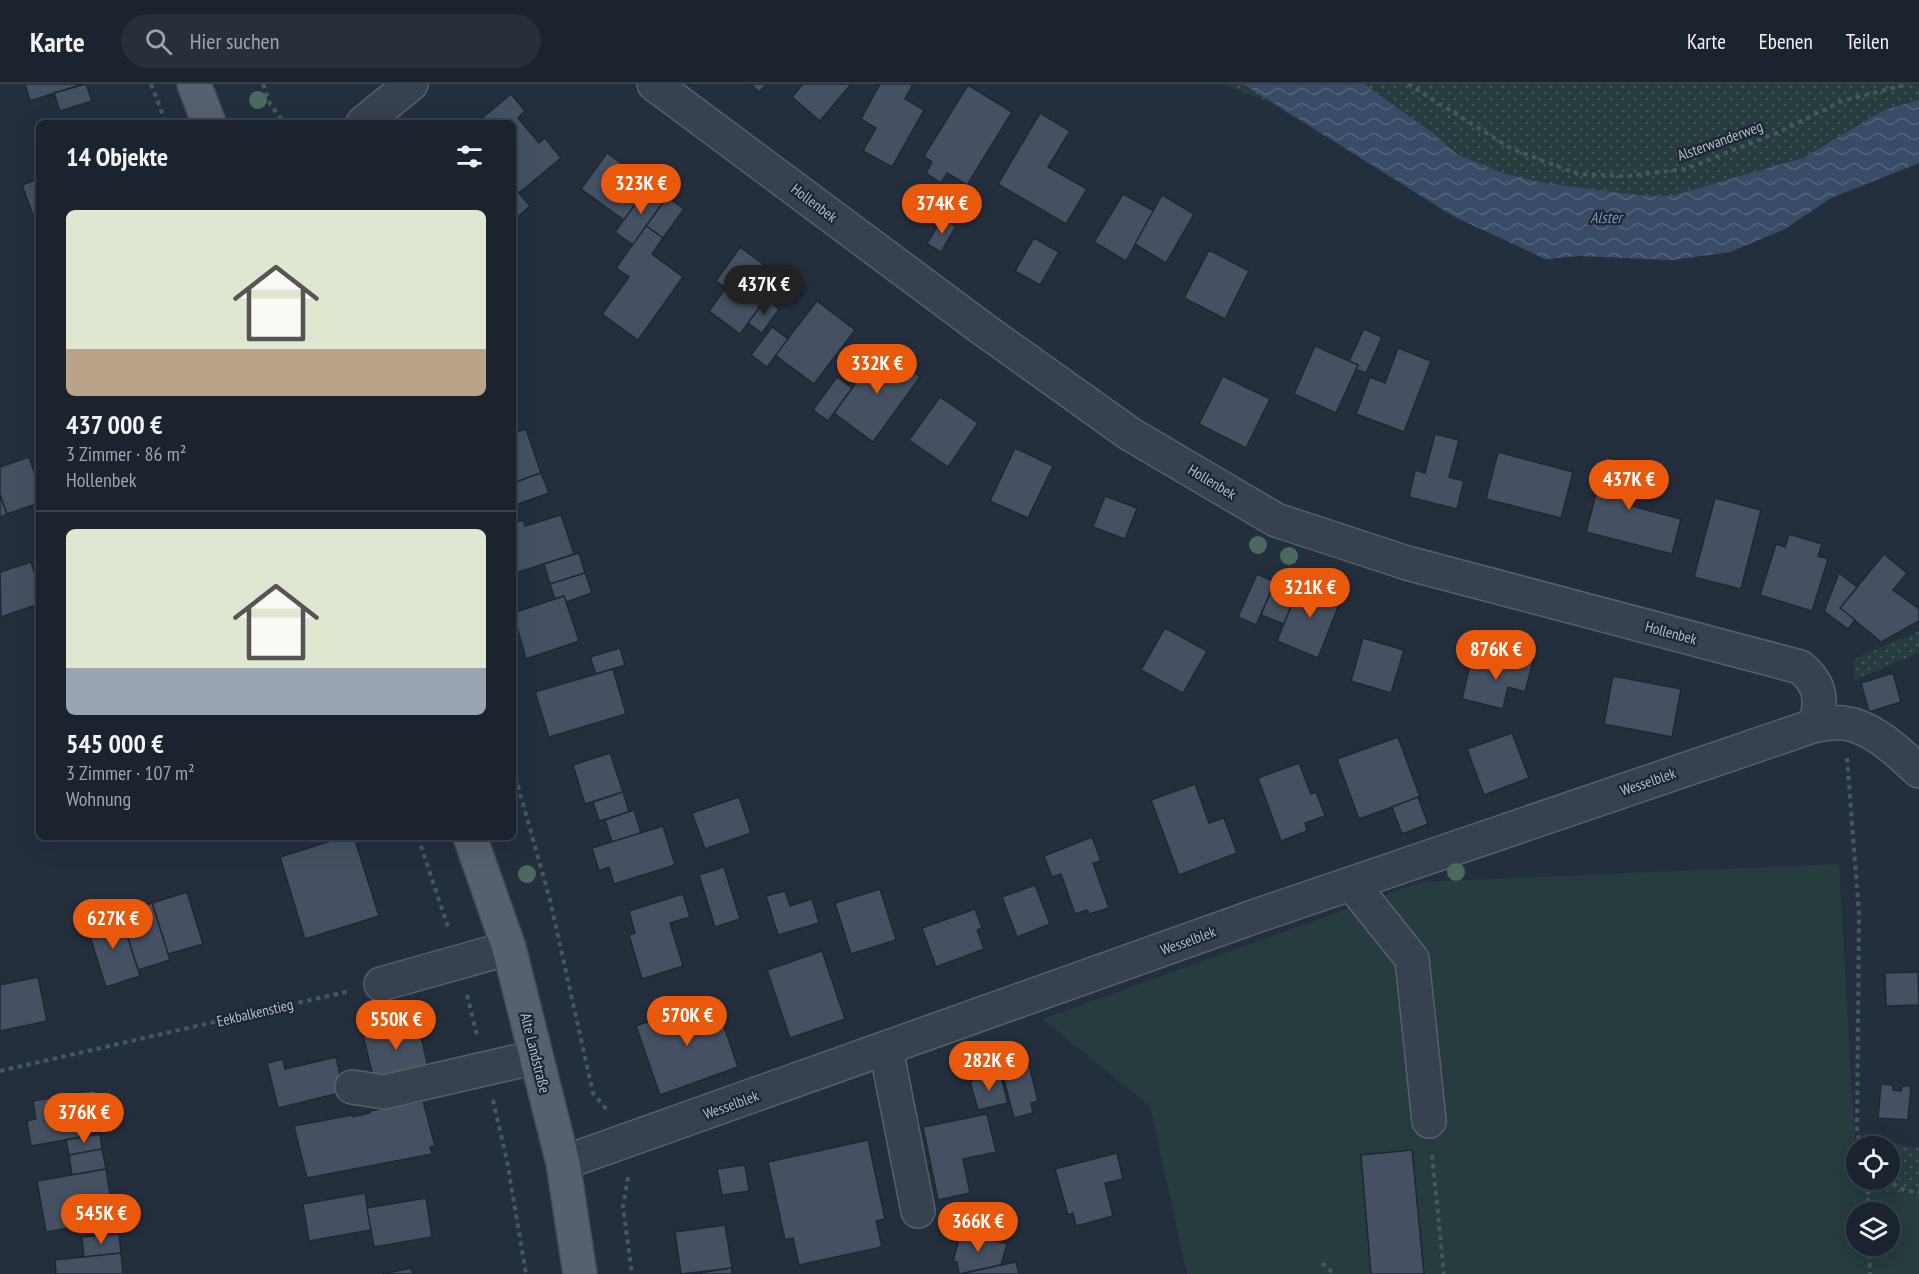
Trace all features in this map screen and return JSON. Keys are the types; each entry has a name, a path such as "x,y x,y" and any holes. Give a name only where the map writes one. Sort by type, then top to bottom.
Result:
{"main road":[{"path":"194,84 208,120"},
{"name":"Alte Landstraße","path":"471,840 509,948 563,1163 580,1274"}],"street":[{"path":"367,120 411,84"},
{"name":"Hollenbek","path":"654,84 974,322 1130,434 1276,520 1407,563 1800,666 1815,678 1820,705 1830,724"},
{"path":"1830,724 1892,746 1919,771"},
{"name":"Wesselblek","path":"563,1163 1352,884 1830,724"},
{"path":"1352,884 1412,959 1428,1121"},
{"path":"381,984 509,948"},
{"path":"886,1049 918,1211"},
{"path":"352,1087 384,1092 536,1057"}],"path":[{"path":"151,84 165,120"},
{"path":"263,84 270,104 282,120"},
{"name":"Alsterwanderweg","path":"1408,84 1512,149 1578,174 1627,176 1685,169 1779,132 1842,101 1909,84"},
{"path":"1830,724 1859,914 1858,1136"},
{"path":"516,779 550,900 594,1093 599,1102 615,1116"},
{"name":"Eekbalkenstieg","path":"0,1071 381,984"},
{"path":"1428,1121 1444,1274"},
{"path":"628,1171 623,1207 632,1274"},
{"path":"1900,1188 1906,1191 1919,1192"},
{"path":"1869,1256 1870,1274"},
{"path":"1322,1263 1334,1274"}],"green space":[{"path":"1222,84 1919,84 1919,163 1831,198 1788,227 1730,252 1672,260 1580,256 1545,259 1453,216 1270,102"},
{"path":"1919,631 1919,653 1854,680 1854,659"},
{"path":"1839,864 1855,1136 1846,1136 1846,1190 1875,1190 1919,1197 1919,1274 1187,1274 1150,1106 1042,1019 1422,882"},
{"path":"1900,1144 1919,1148 1919,1197 1877,1190 1900,1190"}],"water":[{"name":"Alster","path":"1243,84 1364,84 1434,134 1458,155 1506,174 1544,183 1645,196 1671,196 1803,158 1884,110 1919,100 1919,163 1831,198 1785,229 1730,252 1672,260 1580,256 1545,259 1453,216"}],"building":[{"path":"25,84 83,84 30,101"},
{"path":"86,84 92,101 60,111 54,93"},
{"path":"751,84 767,84 759,92"},
{"path":"803,84 851,84 820,121 792,97"},
{"path":"880,84 913,84 905,99 924,110 892,167 863,151 876,128 861,119"},
{"path":"968,85 1012,112 967,185 947,173 941,183 926,173 932,162 924,156"},
{"path":"511,94 525,111 518,118 539,143 545,138 561,158 519,193 516,190 516,120 480,120"},
{"path":"1040,113 1070,131 1048,167 1087,189 1066,224 998,184"},
{"path":"607,153 650,184 624,220 581,189"},
{"path":"36,180 36,214 33,215 22,185"},
{"path":"650,184 667,197 633,245 615,232"},
{"path":"516,190 530,206 516,218"},
{"path":"1123,194 1154,211 1126,261 1094,242"},
{"path":"1162,195 1194,214 1166,263 1135,244"},
{"path":"667,197 684,209 663,238 646,226"},
{"path":"942,218 956,226 941,252 927,244"},
{"path":"646,226 663,238 652,254 683,277 638,340 602,314 629,277 616,268"},
{"path":"1034,238 1059,252 1040,285 1015,271"},
{"path":"740,247 767,267 762,274 776,285 740,334 709,311 726,288 716,281"},
{"path":"1209,250 1249,271 1225,319 1184,298"},
{"path":"766,299 779,309 762,333 748,323"},
{"path":"817,301 855,330 814,384 775,355"},
{"path":"772,327 788,339 767,367 751,355"},
{"path":"1364,329 1382,337 1366,373 1356,369 1358,365 1349,361"},
{"path":"1315,346 1358,365 1336,413 1294,394"},
{"path":"881,348 920,377 873,442 834,413"},
{"path":"1398,348 1431,361 1404,432 1356,414 1370,377 1385,383"},
{"path":"1223,376 1270,399 1246,448 1199,424"},
{"path":"837,377 852,388 828,421 813,410"},
{"path":"940,397 978,423 948,467 909,440"},
{"path":"526,429 541,473 516,482 516,432"},
{"path":"1435,434 1459,440 1449,477 1464,481 1457,509 1409,497 1415,470 1425,473"},
{"path":"1015,448 1053,466 1028,518 990,501"},
{"path":"1498,452 1573,472 1561,518 1486,499"},
{"path":"29,457 36,477 36,504 7,514 0,495 0,467"},
{"path":"1606,457 1641,466 1631,506 1681,519 1672,554 1586,532"},
{"path":"541,473 549,493 516,505 516,482"},
{"path":"0,495 7,514 0,517"},
{"path":"1105,496 1137,508 1125,539 1093,527"},
{"path":"1715,498 1761,510 1741,589 1694,577"},
{"path":"561,515 574,554 516,573 516,522 523,520 525,526"},
{"path":"1789,534 1822,544 1818,556 1828,559 1812,611 1760,595 1776,544 1785,547"},
{"path":"579,553 585,573 550,584 544,564"},
{"path":"1884,554 1907,573 1893,590 1919,609 1919,621 1881,642 1840,608"},
{"path":"31,562 36,578 36,605 1,617 0,572"},
{"path":"585,573 592,593 566,602 564,596 555,599 550,584"},
{"path":"1839,573 1857,587 1840,608 1855,620 1848,629 1824,611"},
{"path":"1257,574 1275,582 1256,625 1238,617"},
{"path":"1301,580 1342,597 1318,658 1277,641"},
{"path":"1275,582 1297,591 1284,624 1261,615"},
{"path":"564,596 579,641 526,659 516,624 516,612"},
{"path":"1165,628 1207,651 1183,693 1141,670"},
{"path":"1363,638 1404,650 1391,693 1351,681"},
{"path":"620,648 625,665 596,674 590,657"},
{"path":"1509,656 1533,662 1525,692 1508,687 1503,709 1462,699 1472,657 1506,666"},
{"path":"613,669 626,714 549,737 535,692"},
{"path":"1893,673 1901,702 1869,712 1861,683"},
{"path":"1613,676 1681,689 1672,737 1604,724"},
{"path":"1512,733 1529,778 1484,795 1467,749"},
{"path":"1398,737 1420,797 1359,819 1337,759"},
{"path":"610,753 623,792 585,804 573,765"},
{"path":"1299,763 1311,794 1316,792 1325,816 1305,823 1307,831 1281,841 1258,778"},
{"path":"1195,784 1209,823 1224,818 1237,853 1179,875 1151,800"},
{"path":"623,792 629,812 599,821 593,802"},
{"path":"739,797 751,833 705,849 692,813"},
{"path":"1418,797 1428,824 1402,834 1392,807"},
{"path":"634,810 641,833 612,842 605,820"},
{"path":"663,826 675,865 614,884 609,867 599,871 592,848"},
{"path":"1092,837 1101,861 1093,863 1109,908 1089,914 1087,910 1075,914 1061,874 1052,877 1044,856"},
{"path":"334,840 355,840 379,916 305,939 280,857"},
{"path":"724,867 740,919 715,927 699,875"},
{"path":"1035,885 1050,924 1017,937 1002,897"},
{"path":"880,889 896,940 851,954 835,903"},
{"path":"785,891 790,906 812,899 819,923 778,935 766,896"},
{"path":"187,892 203,944 168,954 152,903"},
{"path":"683,894 690,917 670,923 683,966 642,979 629,935 635,933 629,911"},
{"path":"152,903 170,960 138,970 120,913"},
{"path":"975,909 982,928 977,930 984,949 936,967 922,928"},
{"path":"120,913 140,976 106,987 86,924"},
{"path":"822,951 845,1019 790,1038 767,970"},
{"path":"1918,972 1919,1005 1886,1006 1885,973"},
{"path":"38,977 47,1021 0,1031 0,985"},
{"path":"714,998 738,1067 660,1095 636,1026"},
{"path":"417,1018 430,1076 374,1081 362,1031"},
{"path":"336,1057 344,1092 278,1108 267,1063 283,1059 285,1069"},
{"path":"1029,1065 1038,1101 1031,1103 1033,1113 1014,1118 1002,1072"},
{"path":"1000,1073 1008,1103 978,1110 970,1081"},
{"path":"1881,1084 1893,1085 1893,1090 1901,1091 1902,1086 1911,1086 1908,1120 1878,1118"},
{"path":"95,1090 100,1117 85,1120 87,1136 31,1146 27,1121 36,1119 33,1101"},
{"path":"423,1101 435,1146 430,1147 432,1154 307,1178 294,1126 352,1115 353,1117 370,1113 370,1111"},
{"path":"987,1114 996,1152 963,1159 970,1193 938,1200 923,1127"},
{"path":"100,1134 102,1149 69,1155 66,1140"},
{"path":"868,1140 885,1219 876,1221 882,1247 799,1265 793,1238 785,1240 768,1162"},
{"path":"102,1149 106,1169 72,1175 69,1155"},
{"path":"1412,1150 1424,1274 1371,1274 1361,1155"},
{"path":"1117,1153 1123,1179 1105,1183 1113,1216 1076,1226 1073,1213 1068,1215 1055,1169"},
{"path":"745,1165 749,1191 722,1195 717,1169"},
{"path":"106,1169 111,1201 89,1205 92,1224 46,1232 37,1181"},
{"path":"365,1193 371,1230 309,1241 303,1204"},
{"path":"426,1198 432,1237 374,1247 367,1208"},
{"path":"725,1225 732,1268 681,1274 675,1232"},
{"path":"961,1232 1007,1244 1001,1265 959,1274 957,1262 953,1261"},
{"path":"119,1234 121,1253 84,1257 82,1237"},
{"path":"121,1253 123,1274 56,1274 55,1260"},
{"path":"1016,1262 1019,1274 961,1274 1001,1265"},
{"path":"411,1268 413,1274 383,1274"},
{"path":"732,1268 732,1274 692,1274"}]}
